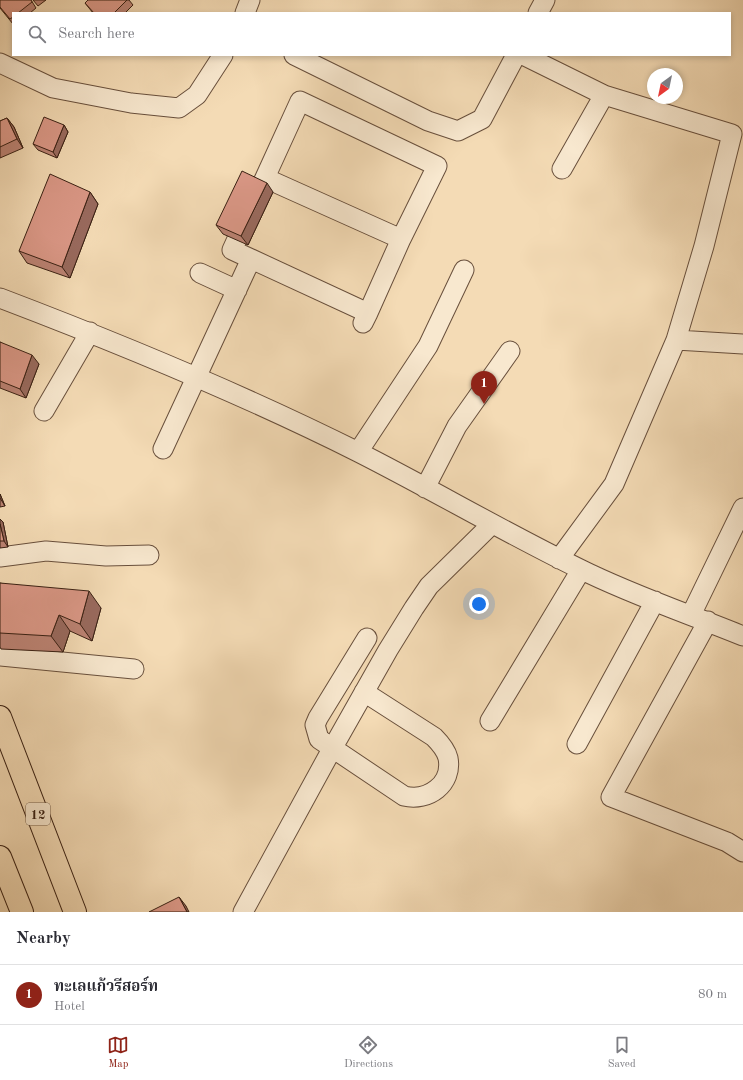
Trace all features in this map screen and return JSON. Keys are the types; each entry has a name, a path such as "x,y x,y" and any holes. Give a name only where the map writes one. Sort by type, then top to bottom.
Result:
{"main road":[{"name":"12","path":"0,717 75,912"},
{"path":"0,856 22,912"}],"street":[{"path":"245,12 250,0"},
{"path":"539,12 545,0"},
{"path":"0,63 53,88 131,103 179,108 197,95 222,56"},
{"path":"296,56 428,121 458,130 482,119 515,56"},
{"path":"525,56 604,95 732,134 704,246 676,340 614,484 559,559"},
{"path":"562,169 604,95"},
{"path":"300,101 437,166 401,239 366,318 232,250 300,101"},
{"path":"265,178 401,239"},
{"path":"163,449 251,259"},
{"path":"358,452 428,346 464,270"},
{"path":"200,273 237,290"},
{"path":"0,298 90,332 196,377 358,452 581,570 655,602 743,636"},
{"path":"44,411 90,332"},
{"path":"676,340 743,344"},
{"path":"425,488 457,426 510,351"},
{"path":"743,508 699,618 611,796 727,842 743,852"},
{"path":"243,912 364,692 388,650 429,586 492,524"},
{"path":"0,557 46,551 106,556 149,555"},
{"path":"490,721 581,570"},
{"path":"577,744 655,602"},
{"path":"364,692 434,737 440,743 448,758 448,769 443,781 434,792 425,797 414,799 404,796 319,739 315,725 367,638"},
{"path":"0,656 134,669"}],"building":[{"path":"0,0 31,0 32,2 19,12 12,12 12,18 10,19 0,7"},
{"path":"88,0 127,0 115,12 93,12 85,3"},
{"path":"44,117 64,125 53,152 33,144"},
{"path":"7,118 17,139 0,147 0,121"},
{"path":"242,171 267,183 241,236 216,225"},
{"path":"50,174 90,192 62,267 19,251"},
{"path":"0,342 32,355 20,389 0,381"},
{"path":"0,524 4,541 0,541"},
{"path":"0,583 89,591 80,624 59,615 51,636 0,633"},
{"path":"179,897 187,912 149,912"}],"place":[{"name":"ทะเลแก้วรีสอร์ท","path":"484,404"}]}
